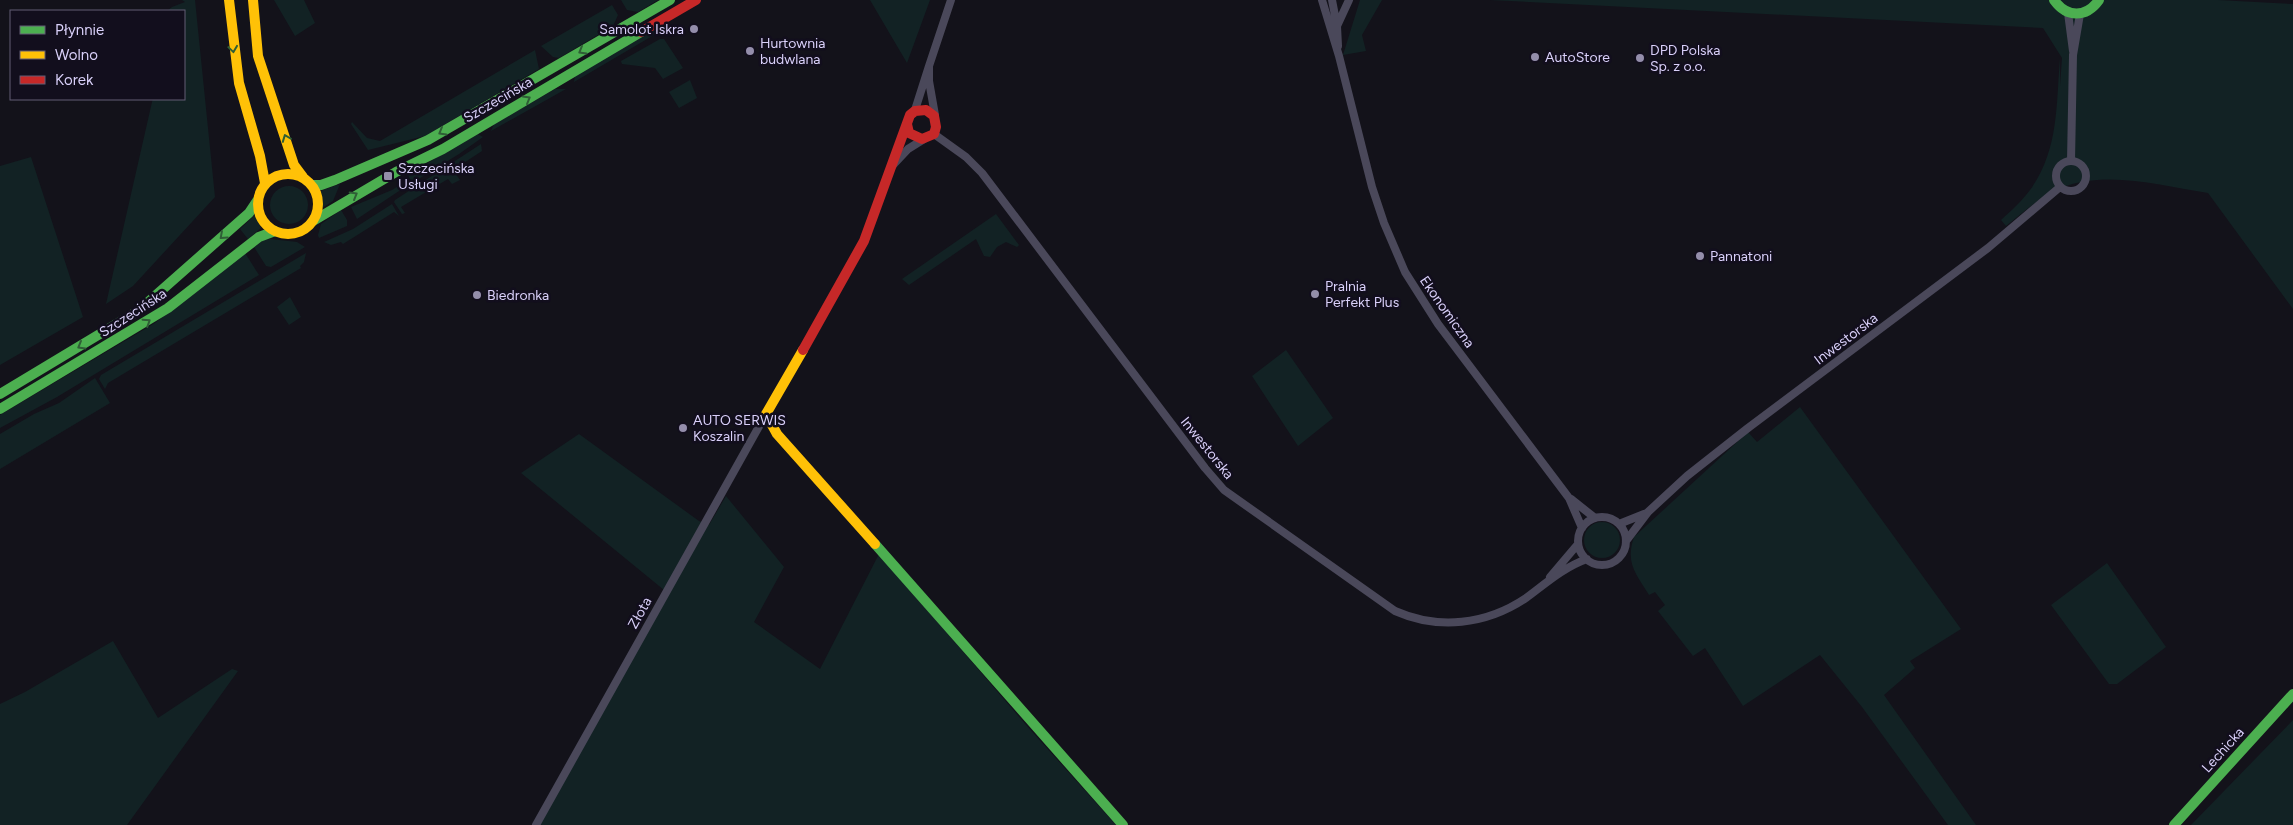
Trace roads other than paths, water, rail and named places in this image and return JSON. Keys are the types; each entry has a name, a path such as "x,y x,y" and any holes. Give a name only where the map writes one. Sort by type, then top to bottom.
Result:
{"main road":[{"path":"229,0 236,66 245,108 264,170 264,184 257,202 263,222 275,231 284,234 297,233 313,221 318,203 312,185 294,165 258,56 253,0"},
{"name":"Szczecińska","path":"312,185 321,185 336,180 428,140 670,0"},
{"name":"Szczecińska","path":"313,221 396,172 443,149 696,0"},
{"path":"2054,0 2057,6 2068,13 2080,14 2092,9 2099,0"},
{"path":"907,124 913,136 924,139 934,134 938,124 935,115 927,109 915,110 910,115 864,241 766,414 777,434 1123,825"},
{"path":"264,184 273,177 285,174 303,177"},
{"name":"Szczecińska","path":"0,394 138,311 249,213 257,202"},
{"name":"Szczecińska","path":"0,409 131,332 168,308 259,237 275,231"},
{"name":"Lechicka","path":"2174,825 2293,694"}],"street":[{"path":"915,110 952,0"},
{"name":"Ekonomiczna","path":"1322,0 1372,187 1384,223 1405,272 1438,324 1569,498 1582,528"},
{"name":"Ekonomiczna","path":"1332,0 1338,26 1338,56"},
{"path":"1338,26 1349,0"},
{"path":"2068,13 2073,55 2071,161"},
{"path":"2073,55 2080,14"},
{"path":"929,66 929,82 935,115"},
{"name":"Inwestorska","path":"934,134 966,156 982,173 1205,468 1224,490 1241,504 1394,611 1413,619 1433,623 1461,622 1499,613 1525,598 1546,582 1587,559"},
{"path":"893,164 908,149 924,139"},
{"path":"2071,161 2083,167 2086,180 2077,191 2068,192 2060,188 2056,180 2057,170 2062,164 2071,161"},
{"name":"Inwestorska","path":"1626,541 1648,512 1687,476 1988,248 2060,188"},
{"name":"Złota","path":"536,825 766,414"},
{"name":"Ekonomiczna","path":"1569,498 1596,518"},
{"name":"Inwestorska","path":"1619,524 1648,512"},
{"path":"1596,518 1608,518 1619,524 1626,541 1622,553 1614,561 1601,564 1587,559 1578,544 1582,528 1596,518"},
{"name":"Inwestorska","path":"1546,582 1578,544"}],"place":[{"name":"Samolot Iskra","path":"694,29"},
{"name":"Hurtownia budwlana","path":"750,51"},
{"name":"AutoStore","path":"1535,57"},
{"name":"DPD Polska Sp. z o.o.","path":"1640,58"},
{"name":"Szczecińska Usługi","path":"388,176"},
{"name":"Pannatoni","path":"1700,256"},
{"name":"Pralnia Perfekt Plus","path":"1315,294"},
{"name":"Biedronka","path":"477,295"},
{"name":"AUTO SERWIS Koszalin","path":"683,428"}]}
